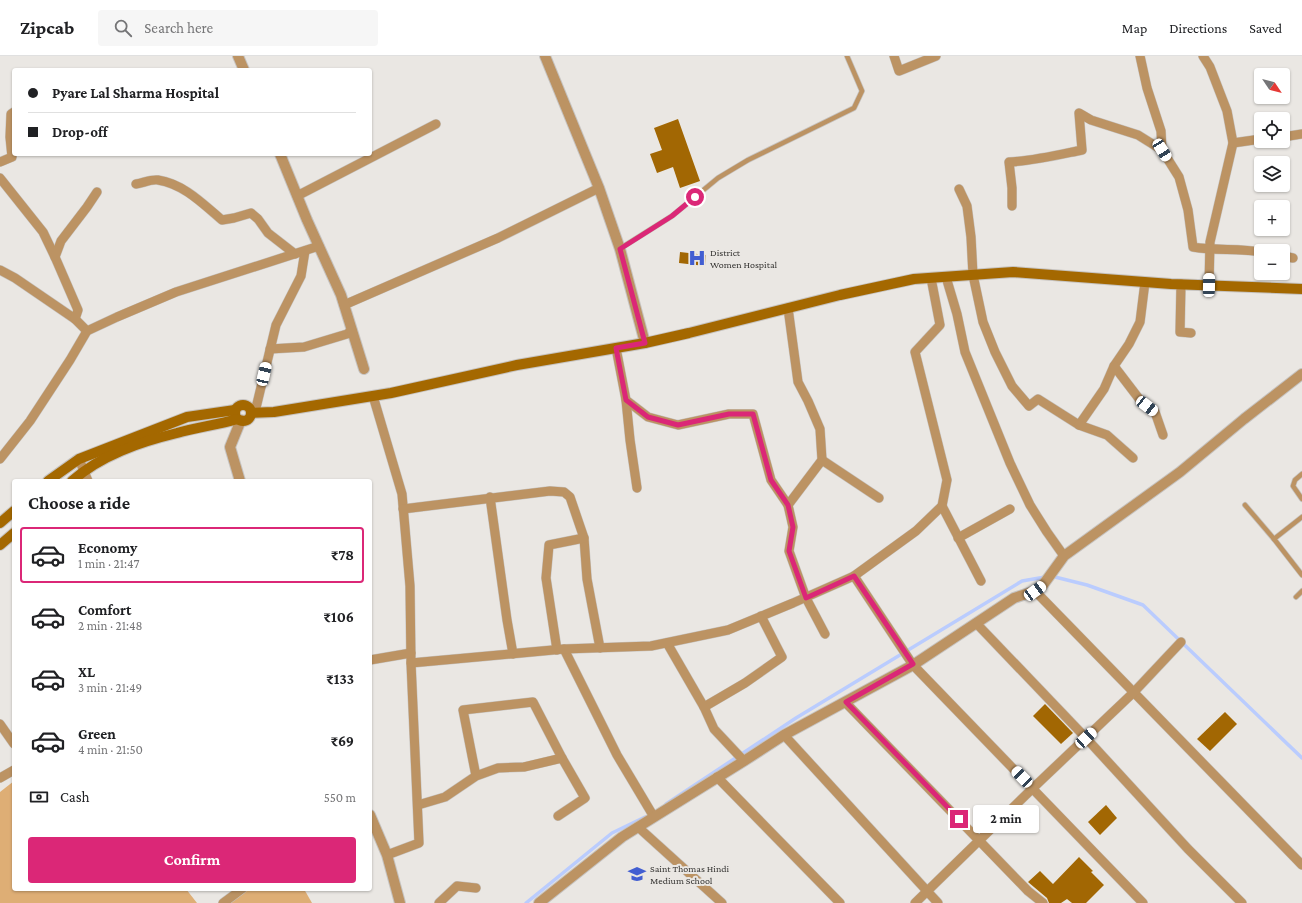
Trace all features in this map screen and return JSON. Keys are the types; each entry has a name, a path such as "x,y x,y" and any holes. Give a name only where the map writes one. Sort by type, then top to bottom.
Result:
{"main road":[{"path":"238,416 240,405 245,405 253,412 274,412 391,393 517,365 645,343 840,295 907,281 931,278 1013,272 1145,282 1302,289"},
{"path":"51,479 79,459 187,417 238,416 249,418 253,412"},
{"path":"74,479 83,471 122,450 178,432 222,424 238,416"},
{"path":"0,523 12,513"},
{"path":"0,545 12,535"}],"street":[{"path":"238,56 243,68"},
{"path":"545,56 600,188 620,249 645,343"},
{"path":"894,56 899,71 936,56"},
{"path":"1140,56 1147,88 1161,131 1162,150"},
{"path":"1203,56 1210,67 1228,111 1233,143 1210,242 1209,285"},
{"path":"0,162 12,157 10,138 12,113"},
{"path":"1012,206 1012,188 1009,162 1023,162 1082,150 1079,113 1091,120 1138,135 1162,150 1179,177 1188,210 1193,248 1209,250 1254,251"},
{"path":"297,196 436,124"},
{"path":"1290,136 1302,134"},
{"path":"1233,143 1254,140"},
{"path":"281,156 341,295 364,369"},
{"path":"0,178 43,232 78,310 75,319"},
{"path":"136,184 157,180 180,187 222,220 251,213 258,219 268,233 295,254"},
{"path":"344,305 498,238 600,188"},
{"path":"959,189 967,206 971,237 972,275 983,322 995,352 1012,386 1029,406 1038,399 1079,425 1107,435 1133,458"},
{"path":"55,257 61,241 97,192"},
{"path":"0,459 30,421 87,331 176,292 319,246"},
{"path":"253,412 276,325 301,276 305,251"},
{"path":"1290,257 1294,258"},
{"path":"0,270 15,278 75,319 87,331"},
{"path":"946,277 957,314 965,352 1010,463 1030,505 1064,556"},
{"path":"411,664 561,650 651,646 728,630 806,598 854,576 916,531 942,506 947,480 915,352 940,325 931,278"},
{"path":"1079,425 1104,389 1114,366 1129,344 1140,322 1145,282"},
{"path":"1181,284 1180,332 1191,333"},
{"path":"788,308 798,382 820,429 822,460 788,505"},
{"path":"270,349 304,347 347,334 352,330"},
{"path":"616,348 626,400 637,488"},
{"path":"1114,366 1140,400 1155,412 1164,435"},
{"path":"539,903 622,837 654,816 784,735 913,664 1014,598 1039,588 1064,556 1180,472 1244,419 1302,374"},
{"path":"373,396 402,494 410,586 411,664 418,804 419,843 387,855"},
{"path":"626,400 648,417 678,425 729,414 753,414 771,480 788,505 793,527 789,551 806,598 825,634"},
{"path":"238,416 230,447 239,479"},
{"path":"79,459 87,479"},
{"path":"822,460 879,498"},
{"path":"403,509 490,497 550,491 564,492 570,497 584,538 588,579 600,648"},
{"path":"490,497 513,654"},
{"path":"942,506 981,581"},
{"path":"958,538 1010,509"},
{"path":"584,538 549,545 546,578 561,650 617,755 654,816"},
{"path":"854,576 913,664 1143,903"},
{"path":"1039,588 1134,692 1302,865"},
{"path":"704,707 745,683 782,657 761,616"},
{"path":"976,623 1086,738 1188,849 1242,903"},
{"path":"915,903 1134,692 1181,642"},
{"path":"667,643 704,707 714,729 744,761"},
{"path":"372,660 411,653"},
{"path":"476,776 463,710 532,702 585,798 558,816"},
{"path":"846,702 1028,891 1043,903"},
{"path":"0,724 12,741"},
{"path":"784,735 938,903"},
{"path":"418,804 444,797 476,776 498,768 524,767 562,758"},
{"path":"0,778 12,771"},
{"path":"717,778 840,903"},
{"path":"372,820 387,855 400,903"},
{"path":"638,827 722,903"},
{"path":"439,903 457,886 476,888"},
{"path":"223,903 239,891"}],"lane":[{"path":"620,249 672,216 718,178 742,164 854,108 862,91 848,56"},
{"path":"1302,474 1295,480 1293,486 1302,498"},
{"path":"1245,505 1274,539 1302,576"},
{"path":"1274,539 1302,517"},
{"path":"1296,597 1302,591"}],"shaded area":[{"path":"12,783 12,891 188,891 197,903 0,903 0,792"},
{"path":"246,891 305,891 312,903 230,903"}],"building":[{"path":"678,119 700,181 680,188 673,167 657,173 650,154 662,150 654,128"},
{"path":"680,252 706,255 705,266 679,263"},
{"path":"1045,704 1073,733 1061,744 1033,716"},
{"path":"1225,712 1237,724 1210,751 1197,739"},
{"path":"1106,805 1117,818 1100,835 1088,822"},
{"path":"1079,857 1104,885 1086,903 1072,903 1067,899 1061,903 1049,903 1047,898 1028,882 1040,871 1053,884"}],"waterway":[{"path":"1051,576 1087,585 1143,605 1302,758"},
{"path":"666,804 796,718 1022,581 1045,577"},
{"path":"526,903 612,833 645,817"}],"place":[{"name":"District Women Hospital","path":"697,258"},
{"name":"Saint Thomas Hindi Medium School","path":"637,874"}],"route":[{"path":"695,197 672,216 620,249 645,343 616,348 626,400 648,417 678,425 729,414 753,414 771,480 788,505 793,527 789,551 806,598 854,576 913,664 846,702 959,819"}]}
